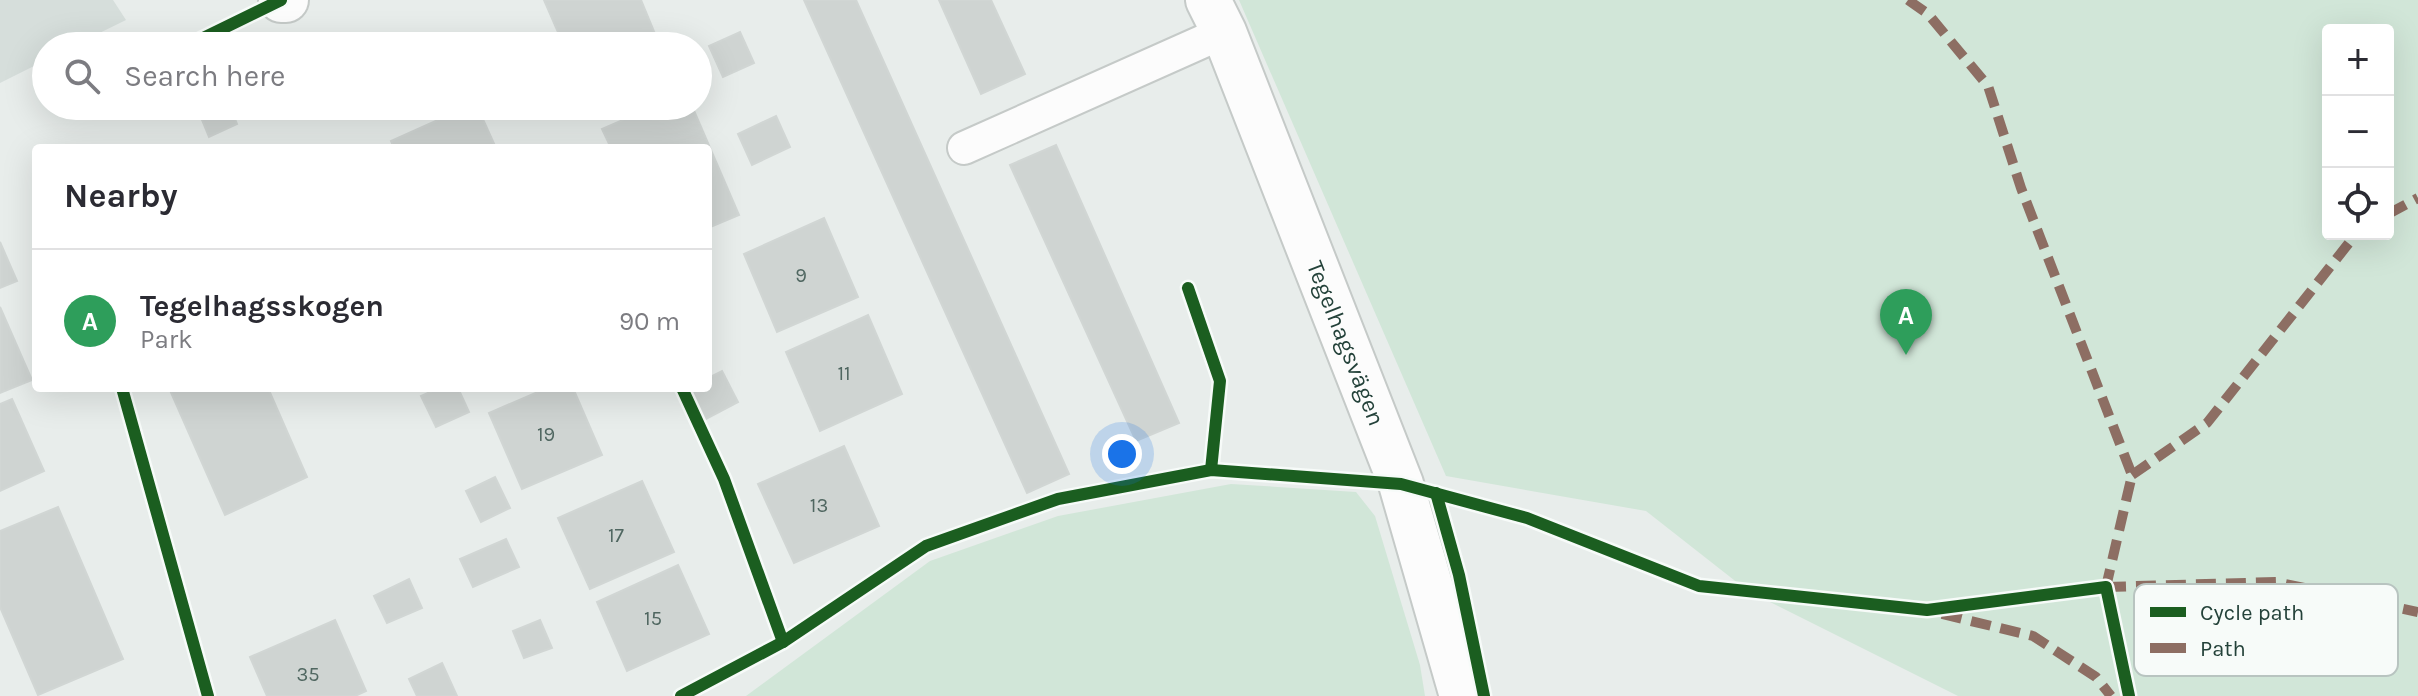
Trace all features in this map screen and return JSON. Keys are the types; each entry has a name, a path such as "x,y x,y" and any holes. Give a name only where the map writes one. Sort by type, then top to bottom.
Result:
{"street":[{"name":"Tegelhagsvägen","path":"1216,16 1401,484 1462,696"}],"lane":[{"path":"964,148 1216,16"}],"shaded area":[{"path":"0,0 113,0 126,20 102,32 32,32 32,67 0,83"}],"green space":[{"path":"1239,0 2418,0 2418,696 1958,696 1748,591 1646,511 1446,476"},
{"path":"1231,484 1356,492 1375,516 1420,665 1425,696 746,696 930,561 1058,516"}],"building":[{"path":"544,0 641,0 654,32 558,32"},
{"path":"804,0 856,0 1069,474 1027,493"},
{"path":"939,0 991,0 1025,74 981,94"},
{"path":"740,32 754,63 723,77 712,53 712,45"},
{"path":"776,116 790,147 752,165 738,134"},
{"path":"202,120 235,120 237,124 209,137"},
{"path":"438,120 483,120 494,144 392,144 391,141"},
{"path":"623,120 698,120 708,144 609,144 602,129"},
{"path":"1056,145 1179,423 1136,441 1010,165"},
{"path":"712,152 739,215 712,226"},
{"path":"824,218 858,297 777,332 744,254"},
{"path":"0,242 17,281 0,288"},
{"path":"0,307 32,380 0,393"},
{"path":"868,315 902,394 820,431 786,352"},
{"path":"722,371 738,402 706,419 692,392 712,392 712,376"},
{"path":"171,392 270,392 307,477 225,515"},
{"path":"430,392 460,392 469,412 436,427 421,396"},
{"path":"538,392 575,392 602,455 522,489 489,413"},
{"path":"12,399 44,471 0,491 0,404"},
{"path":"844,446 879,526 794,563 758,484"},
{"path":"495,477 510,508 481,522 466,491"},
{"path":"642,481 674,552 590,589 558,518"},
{"path":"58,507 123,659 38,695 0,607 0,531"},
{"path":"506,539 519,567 473,587 460,559"},
{"path":"678,565 709,634 627,671 597,602"},
{"path":"409,579 422,608 387,623 374,596"},
{"path":"335,620 366,691 355,696 267,696 250,657"},
{"path":"540,620 552,648 524,658 513,631"},
{"path":"442,663 457,696 417,696 409,679"}],"marked path":[{"path":"1908,0 1928,14 1988,86 2021,188 2132,475 2106,587 2108,595"},
{"path":"2394,211 2418,198"},
{"path":"2132,475 2207,423 2351,240"},
{"path":"2208,584 2285,584"},
{"path":"2106,587 2134,586"},
{"path":"2398,608 2418,612"},
{"path":"1942,614 2033,636 2096,677 2111,696"}],"cycle path":[{"path":"216,32 281,0"},
{"path":"1188,288 1220,381 1211,470"},
{"path":"123,392 208,696"},
{"path":"684,392 724,479 783,642"},
{"path":"681,696 783,642 926,546 1058,499 1211,470 1401,484 1527,518 1699,586 1927,610 2106,587 2129,696"},
{"path":"1436,493 1459,575 1484,696"}],"place":[{"name":"Tegelhagsskogen","path":"1906,355"}]}
